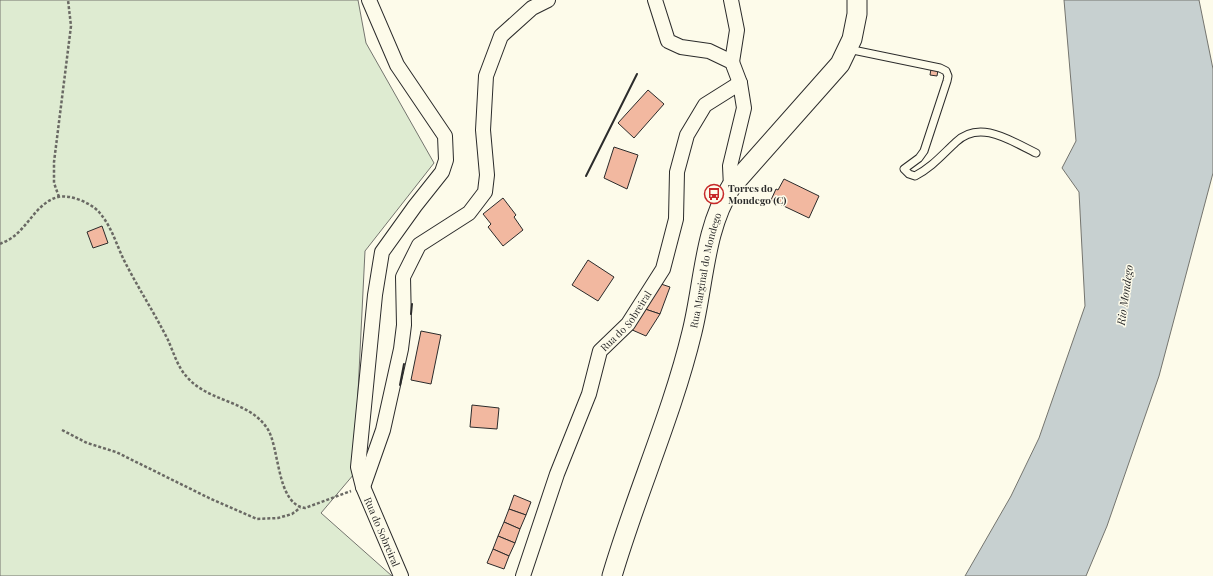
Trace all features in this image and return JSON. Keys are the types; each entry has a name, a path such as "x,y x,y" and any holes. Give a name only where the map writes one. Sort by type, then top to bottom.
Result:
{"main road":[{"name":"Rua Marginal do Mondego","path":"612,576 663,430 693,332 714,224 724,199 732,187 840,64 852,39 857,14 857,0"}],"street":[{"name":"Rua do Sobreiral","path":"369,0 397,65 446,136 446,160 442,172 382,252 375,295 358,467 363,487 401,576"},
{"path":"363,487 383,430 400,349 404,325 403,276 419,245 469,213 485,192 487,175 483,130 486,76 501,36 532,8 548,0"},
{"path":"655,0 668,40 681,47 709,51 732,62"},
{"path":"731,0 737,30 732,62 740,83 744,108 730,166 732,187"},
{"name":"Rua do Sobreiral","path":"523,576 557,474 589,394 600,351 628,324 663,269 676,219 677,172 687,135 705,105 740,83"}],"lane":[{"path":"848,48 946,71 948,76 947,81 929,139 918,158 904,169 909,174 915,176 925,171 958,140 968,134 984,131 994,133 1036,153"}],"path":[{"path":"59,197 54,183 54,162 71,26 68,0"},
{"path":"0,244 13,237 46,202 59,197 78,200 98,211 112,229 126,264 166,336 186,377 204,393 227,401 258,417 268,429 287,496 300,508"},
{"path":"62,430 87,443 116,452 209,498 257,519 278,518 292,514 300,508 305,508 363,487"}],"green space":[{"path":"0,0 358,0 366,43 434,163 365,251 354,474 321,513 392,576 0,576"}],"water":[{"name":"Rio Mondego","path":"1064,0 1199,0 1213,69 1213,173 1159,376 1107,526 1086,576 965,576 1011,496 1039,438 1085,306 1079,192 1062,168 1076,141"}],"building":[{"path":"931,69 938,70 937,76 930,75"},
{"path":"648,90 664,104 634,138 618,123"},
{"path":"614,147 638,155 627,189 604,178"},
{"path":"784,179 819,196 809,218 771,200 776,189 778,190"},
{"path":"503,198 516,215 514,217 523,230 503,246 488,227 491,224 483,214"},
{"path":"102,226 108,243 93,248 87,232"},
{"path":"588,260 614,277 598,301 572,285"},
{"path":"658,283 670,287 660,314 645,309"},
{"path":"645,309 660,314 646,336 630,329"},
{"path":"421,331 441,335 431,384 411,380"},
{"path":"472,405 499,408 497,429 470,427"},
{"path":"514,495 531,502 526,515 509,509"},
{"path":"509,509 526,515 520,529 504,522"},
{"path":"504,522 520,529 515,543 498,536"},
{"path":"498,536 515,543 509,556 493,549"},
{"path":"493,549 509,556 504,569 487,563"}],"wall":[{"path":"586,176 637,74"},
{"path":"411,314 412,304"},
{"path":"400,385 404,364"}],"place":[{"name":"Torres do Mondego (C)","path":"714,194"}]}
